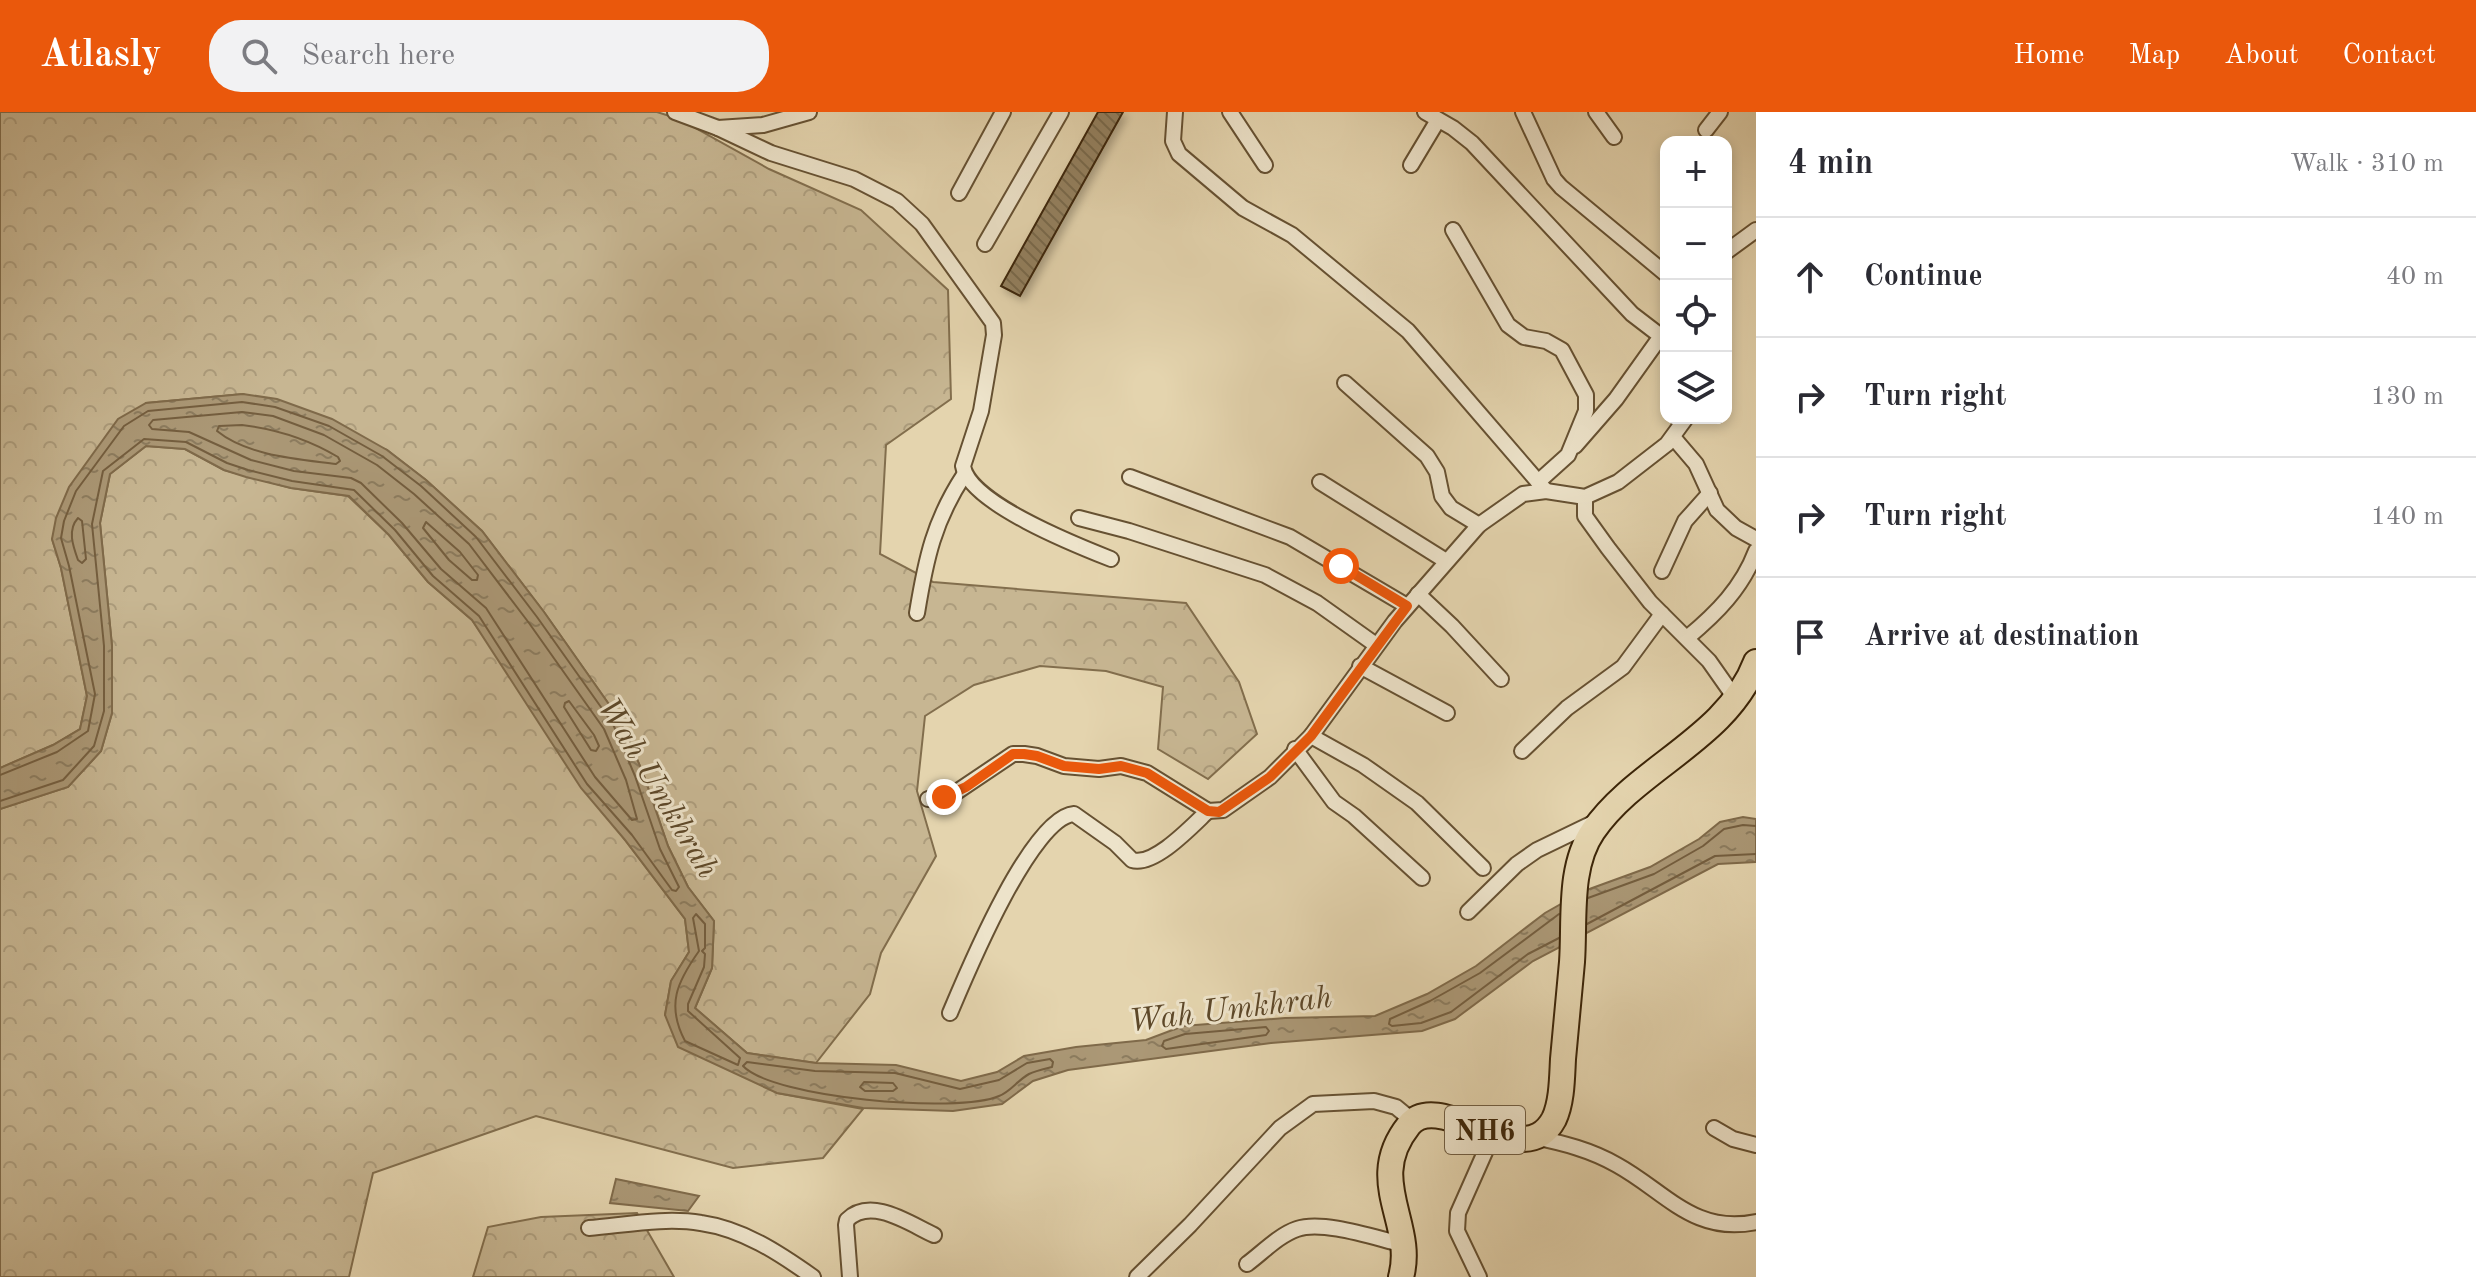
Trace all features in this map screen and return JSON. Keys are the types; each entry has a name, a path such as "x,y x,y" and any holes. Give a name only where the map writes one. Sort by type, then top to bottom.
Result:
{"highway":[{"name":"NH6","path":"1401,1277 1401,1244 1390,1186 1390,1167 1396,1147 1413,1121 1427,1117 1456,1119 1511,1139 1534,1137 1546,1129 1558,1107 1576,884 1590,835 1602,819 1699,736 1735,698 1756,662"}],"street":[{"path":"675,112 771,153 854,179 897,201 922,224 989,314 994,335 981,411 963,466 964,475 940,515 934,532 917,613"},
{"path":"718,128 763,125 809,112"},
{"path":"959,193 1003,112"},
{"path":"985,244 1061,112"},
{"path":"1175,112 1173,141 1179,154 1243,208 1292,235 1408,331 1542,487 1585,497 1618,482 1667,444 1682,424"},
{"path":"1230,112 1265,165"},
{"path":"1425,112 1472,143 1632,314 1660,333"},
{"path":"1523,112 1543,157 1561,187 1660,269"},
{"path":"1596,112 1614,137"},
{"path":"1706,130 1720,112"},
{"path":"1411,165 1438,120"},
{"path":"1453,230 1508,325 1515,333 1546,341 1562,350 1580,381 1586,395 1586,411 1569,452"},
{"path":"1732,248 1756,230"},
{"path":"928,799 955,793 1013,754 1024,754 1064,766 1099,769 1121,766 1147,773 1208,811 1223,810 1270,777 1311,736 1376,645 1446,561 1479,525 1523,494 1542,487 1660,341"},
{"path":"1345,383 1427,456 1437,472 1447,503 1479,525"},
{"path":"1673,437 1696,464 1723,517 1756,539"},
{"path":"964,475 1029,525 1111,559"},
{"path":"1130,477 1228,511 1290,537 1407,606"},
{"path":"1320,482 1446,561"},
{"path":"1662,571 1685,521 1710,493"},
{"path":"1585,497 1585,516 1643,593 1709,661 1735,698"},
{"path":"1079,518 1265,575 1317,603 1376,645"},
{"path":"1687,638 1727,601 1748,572 1756,551"},
{"path":"1418,594 1501,679"},
{"path":"1522,751 1567,708 1623,667 1662,614"},
{"path":"1360,666 1447,713"},
{"path":"1311,736 1363,765 1417,803 1483,868"},
{"path":"1295,749 1334,802 1354,816 1422,878"},
{"path":"950,1013 983,934 1035,845 1065,816 1074,814 1088,822 1132,860 1140,862 1148,861 1165,849 1208,811"},
{"path":"1468,912 1527,857 1602,819"},
{"path":"1137,1277 1280,1128 1313,1104 1374,1101 1396,1107 1413,1121"},
{"path":"1714,1128 1733,1139 1756,1145"},
{"path":"1479,1277 1457,1231 1458,1213 1493,1134"},
{"path":"1534,1137 1575,1146 1619,1165 1689,1214 1707,1221 1724,1225 1756,1222"},
{"path":"850,1277 846,1225 847,1220 857,1213 889,1213 934,1235"},
{"path":"589,1228 661,1222 701,1223 747,1235 813,1277"},
{"path":"1247,1264 1288,1234 1307,1227 1333,1229 1401,1244"}],"green space":[{"path":"0,112 657,112 679,119 769,169 861,210 948,290 951,399 886,445 880,554 933,582 1186,603 1239,682 1257,734 1208,779 1158,749 1163,687 1106,671 1040,666 974,685 925,716 917,791 936,856 881,953 870,994 816,1063 747,1053 695,1008 712,968 714,921 688,887 668,846 643,773 620,720 544,612 482,531 426,480 387,450 243,394 146,403 52,539 61,568 87,696 80,729 53,745 0,768"},
{"path":"146,446 185,449 224,470 291,488 348,496 389,535 428,582 472,620 625,840 685,919 689,952 671,981 665,1015 777,1093 863,1109 823,1158 733,1168 536,1116 373,1173 349,1277 0,1277 0,809 68,787 101,751 112,713 112,646 100,523 110,474"},
{"path":"637,1213 674,1277 473,1277 488,1227 541,1217"}],"water":[{"path":"243,394 277,399 332,419 387,450 426,480 482,531 544,612 620,720 643,773 668,846 688,887 714,921 712,968 695,1008 747,1053 816,1063 896,1065 961,1081 997,1072 1024,1056 1146,1040 1183,1026 1285,1018 1375,1016 1427,994 1476,966 1545,913 1584,891 1650,867 1699,839 1720,822 1743,817 1756,819 1756,862 1718,864 1533,961 1455,1019 1422,1031 1271,1043 1068,1070 1033,1081 1002,1104 953,1111 863,1108 777,1093 678,1047 665,1015 671,981 689,952 685,919 581,788 472,620 428,582 389,535 349,496 291,488 246,477 224,470 185,449 146,446 110,474 100,523 112,646 112,713 101,751 68,787 0,809 0,768 53,745 80,729 87,696 61,568 52,539 56,518 69,487 118,419 146,403"},
{"path":"616,1179 699,1196 688,1211 610,1203"}],"building":[{"path":"1098,112 1123,112 1020,296 1001,286"}],"route":[{"path":"944,797 966,787 1013,754 1024,754 1064,766 1099,769 1121,766 1147,773 1208,811 1223,810 1270,777 1311,736 1407,606 1341,566"}],"water label":[{"name":"Wah Umkhrah","path":"659,787"},
{"name":"Wah Umkhrah","path":"1230,1008"}]}
